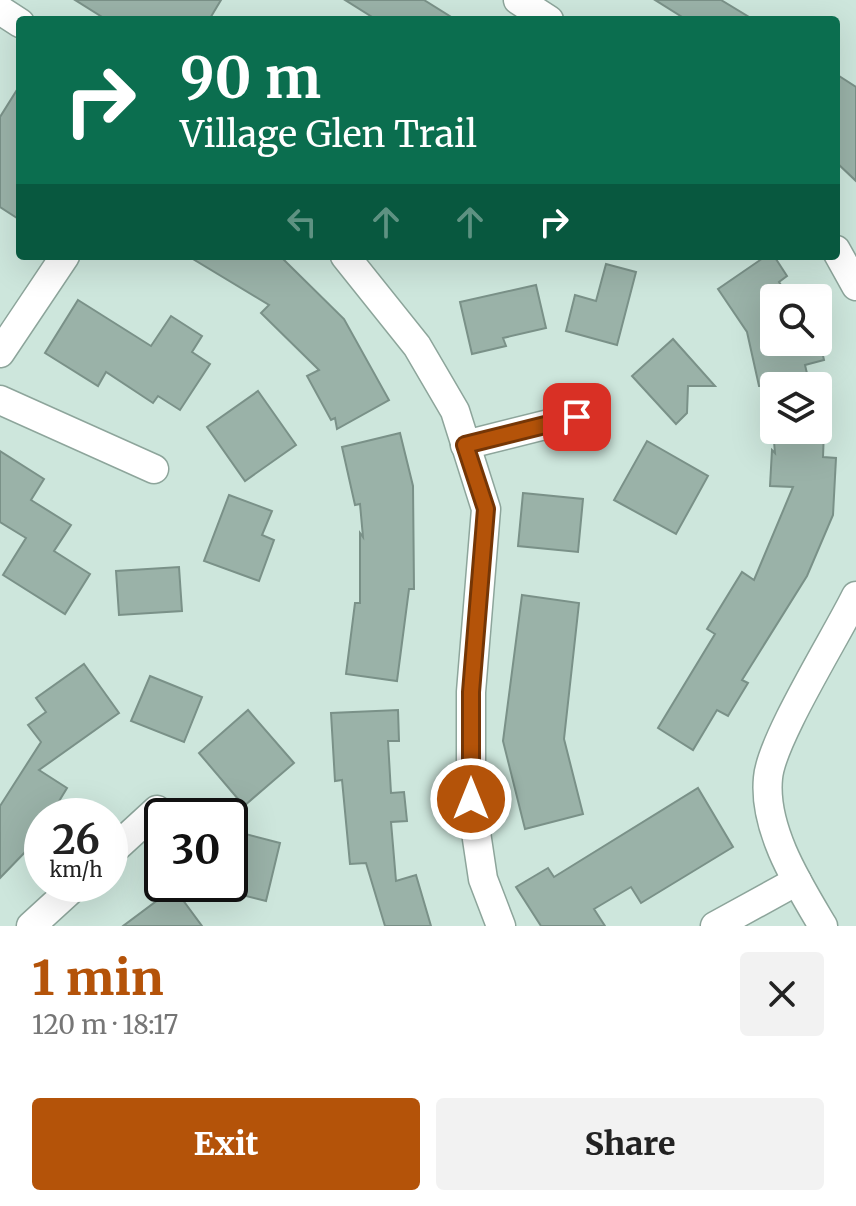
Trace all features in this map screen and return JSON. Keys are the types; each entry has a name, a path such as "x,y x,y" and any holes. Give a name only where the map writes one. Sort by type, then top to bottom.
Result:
{"street":[{"path":"518,0 543,16"},
{"path":"840,257 856,286"},
{"path":"0,353 62,260"},
{"path":"348,260 417,346 455,411 486,509 471,692 471,799 483,879 501,926"},
{"path":"0,400 154,469"},
{"path":"465,445 577,417"},
{"path":"823,926 797,881 778,834 768,778 777,747 856,596"},
{"path":"128,837 144,822"},
{"path":"715,926 797,881"},
{"path":"31,926 57,902"}],"building":[{"path":"75,0 221,0 211,16 101,16"},
{"path":"345,0 424,0 450,16 371,16"},
{"path":"655,0 721,0 747,16 681,16"},
{"path":"840,77 856,87 856,181 840,166"},
{"path":"16,91 16,217 0,207 0,117"},
{"path":"195,260 284,260 344,319 389,400 337,429 335,418 331,420 307,376 319,370 261,313 269,305"},
{"path":"760,260 777,260 787,276 780,284 760,284 760,356 823,356 824,360 805,365 807,372 760,372 759,386 747,332 718,289"},
{"path":"606,264 636,272 617,345 566,331 575,295 596,301"},
{"path":"536,285 546,328 503,338 506,346 472,354 460,302"},
{"path":"78,300 151,346 171,316 202,336 192,352 210,364 180,410 158,396 153,403 106,372 98,386 45,353"},
{"path":"673,339 715,386 688,386 687,413 676,424 632,376"},
{"path":"258,391 296,445 245,481 207,427"},
{"path":"400,433 413,486 414,589 409,589 397,681 346,674 355,603 360,603 360,533 363,537 360,504 355,505 342,447"},
{"path":"647,441 708,476 676,534 614,500"},
{"path":"774,444 823,444 823,457 836,458 833,515 807,576 742,680 748,683 728,716 717,710 693,750 658,728 715,634 707,629 742,572 754,580 793,487 770,486 772,450 775,453"},
{"path":"0,451 44,479 31,500 71,525 54,551 90,574 65,614 3,575 26,538 0,522"},
{"path":"523,493 583,499 578,552 518,546"},
{"path":"229,495 272,511 262,535 274,540 259,581 204,561"},
{"path":"179,567 182,611 119,615 116,571"},
{"path":"522,595 579,603 564,739 583,814 525,829 503,741"},
{"path":"84,664 119,713 39,770 67,788 61,798 24,798 24,853 0,878 0,806 41,742 28,725 46,712 36,698"},
{"path":"150,676 202,697 184,742 131,721"},
{"path":"248,710 294,763 248,803 248,798 237,798 199,753"},
{"path":"398,710 399,741 388,741 391,793 404,792 407,821 391,822 396,881 416,875 431,926 385,926 366,863 350,864 342,780 335,781 331,713"},
{"path":"698,788 733,847 641,903 631,887 594,909 605,926 541,926 516,887 548,868 554,877"},
{"path":"248,835 280,843 266,901 248,896"},
{"path":"155,902 184,902 202,926 123,926"}],"route":[{"path":"471,799 471,692 486,509 465,445 577,417"}]}
